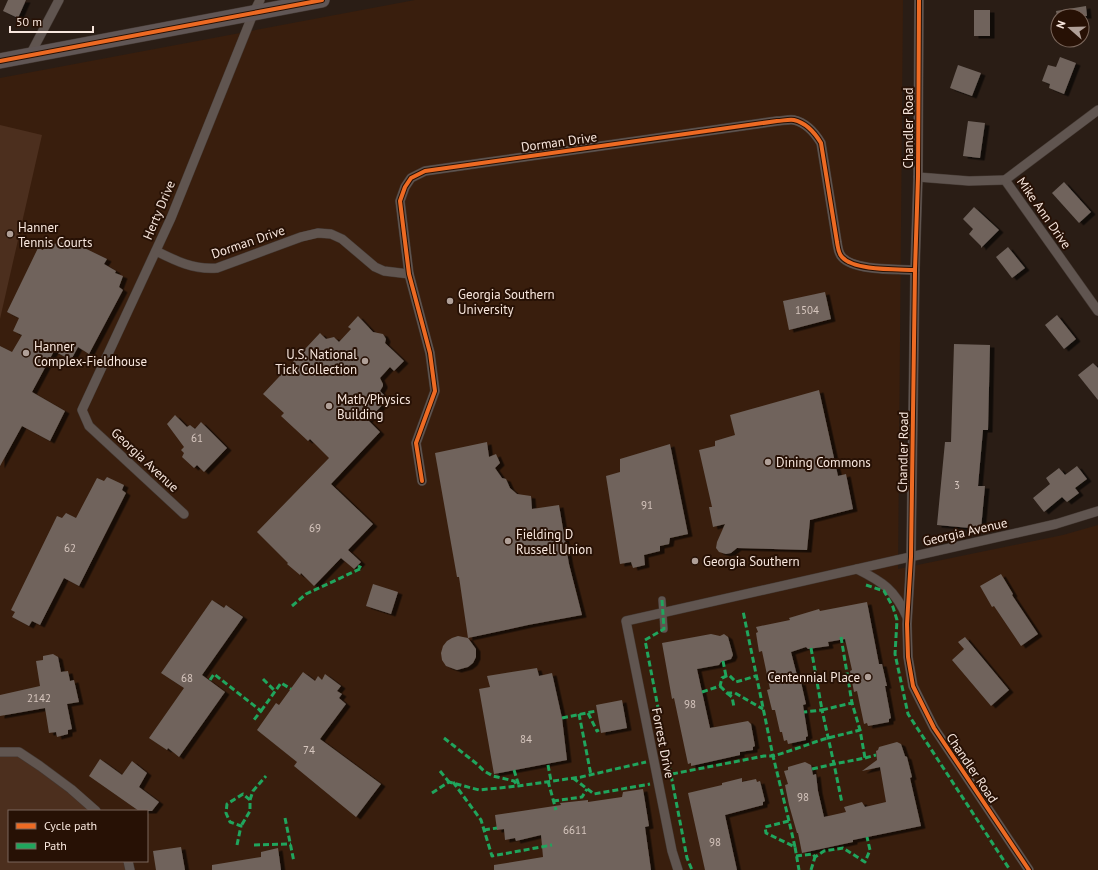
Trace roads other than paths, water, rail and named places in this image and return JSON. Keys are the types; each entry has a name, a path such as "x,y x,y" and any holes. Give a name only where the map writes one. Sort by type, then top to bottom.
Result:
{"main road":[{"path":"0,61 322,0"}],"street":[{"path":"30,55 59,0"},
{"name":"Herty Drive","path":"89,426 82,410 171,218 260,0"},
{"name":"Chandler Road","path":"919,0 918,178 915,270 911,557 907,618 908,657 913,686 934,728 1029,870"},
{"path":"1005,180 1098,110"},
{"name":"Dorman Drive","path":"422,481 416,443 435,392 430,353 410,274 400,201 405,187 411,178 425,171 794,120 808,127 815,133 821,143 837,242 839,252 843,258 852,263 865,266 915,270"},
{"name":"Mike Ann Drive","path":"918,178 969,181 1005,180 1098,311"},
{"name":"Dorman Drive","path":"156,251 192,266 207,269 217,268 301,237 318,233 331,234 342,239 375,268 384,271 410,274"},
{"name":"Georgia Avenue","path":"89,426 184,514"},
{"name":"Georgia Avenue","path":"626,621 1056,524 1098,511"},
{"path":"857,570 873,577 892,592 900,601 907,618"},
{"path":"662,600 664,629"},
{"name":"Forrest Drive","path":"626,621 670,844 678,870"},
{"path":"0,752 19,752 71,789 95,810"}],"place":[{"name":"Hanner Tennis Courts","path":"10,234"},
{"name":"Georgia Southern University","path":"450,301"},
{"name":"Hanner Complex-Fieldhouse","path":"26,353"},
{"name":"U.S. National Tick Collection","path":"365,361"},
{"name":"Math/Physics Building","path":"329,406"},
{"name":"Dining Commons","path":"768,462"},
{"name":"Fielding D Russell Union","path":"508,541"},
{"name":"Georgia Southern","path":"695,561"},
{"name":"Centennial Place","path":"868,677"}]}
